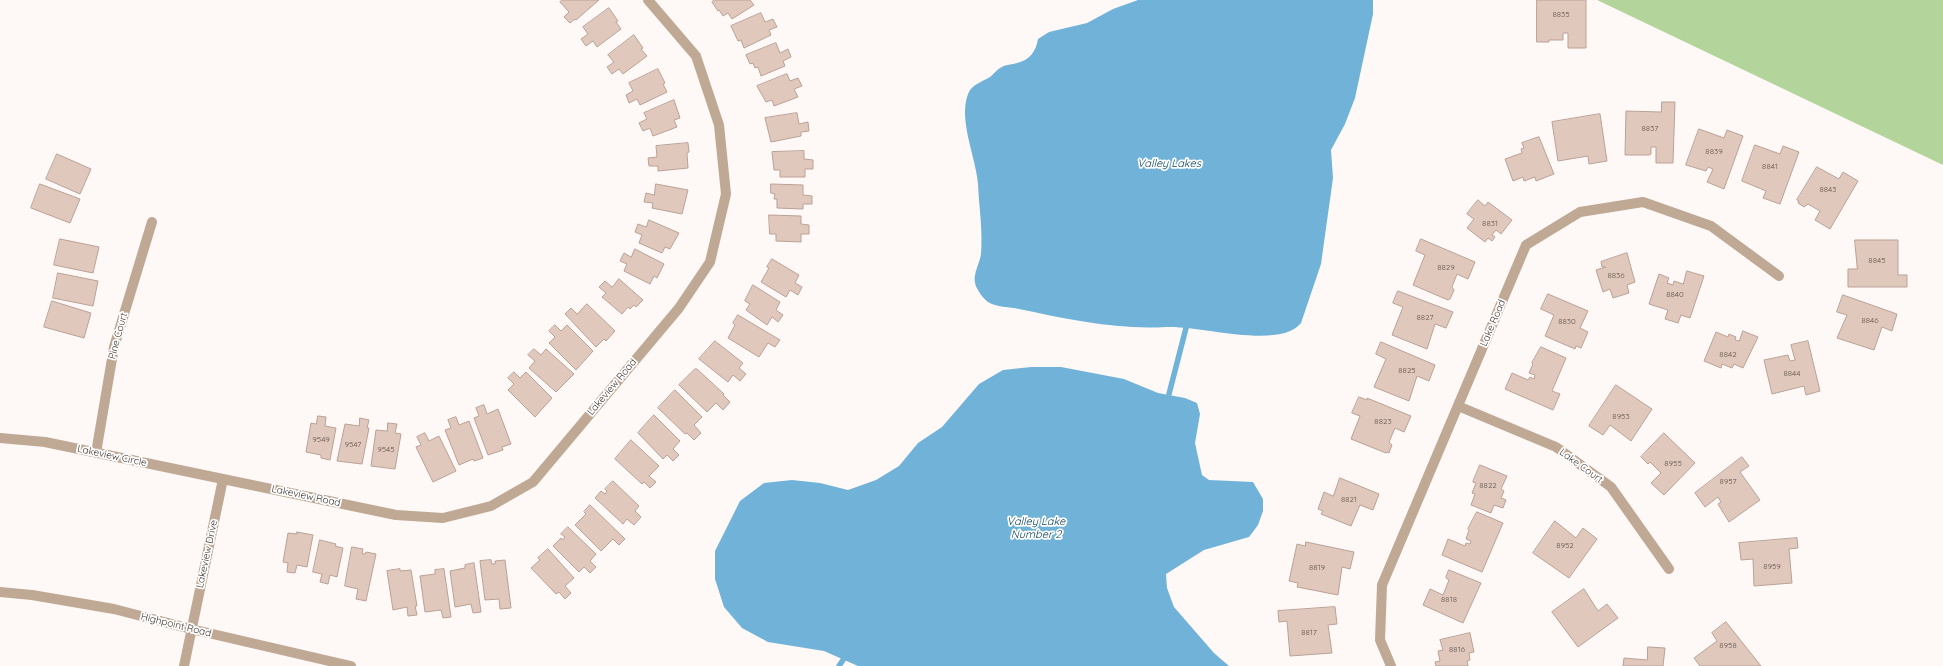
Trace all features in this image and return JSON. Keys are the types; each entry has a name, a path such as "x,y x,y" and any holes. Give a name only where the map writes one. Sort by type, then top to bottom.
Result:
{"street":[{"name":"Lakeview Road","path":"223,479 396,515 443,518 491,506 533,482 679,308 710,262 712,255 726,194 719,125 696,56 648,0"},
{"name":"Lake Road","path":"1391,666 1380,640 1382,585 1526,245 1580,212 1642,202 1711,226 1779,276"},
{"name":"Pine Court","path":"96,453 114,347 152,222"},
{"name":"Lake Court","path":"1458,406 1556,448 1611,488 1669,569"},
{"name":"Lakeview Circle","path":"0,438 45,442 223,479"},
{"name":"Lakeview Drive","path":"184,666 223,479"},
{"name":"Highpoint Road","path":"0,592 32,595 114,609 191,629 351,666"}],"green space":[{"path":"1597,0 1943,0 1943,165"}],"water":[{"name":"Valley Lakes","path":"1138,0 1373,0 1373,14 1355,98 1345,124 1331,150 1333,178 1321,264 1301,323 1291,331 1276,335 1258,336 1180,327 1129,327 1092,323 995,305 985,300 976,285 975,276 981,254 982,237 977,173 966,127 965,104 968,94 972,88 990,77 1000,68 1005,65 1022,62 1029,57 1036,47 1038,39 1049,32 1087,23 1113,9"},
{"name":"Valley Lake Number 2","path":"1031,367 1061,367 1124,379 1158,393 1185,398 1197,403 1200,414 1195,443 1202,475 1209,480 1253,482 1263,499 1263,511 1258,525 1249,537 1204,550 1166,574 1167,588 1174,607 1214,653 1229,666 858,666 824,651 768,642 742,628 724,607 715,579 715,551 740,501 764,483 792,480 820,483 848,490 876,480 899,466 918,443 942,427 979,384 1003,370"}],"building":[{"path":"562,0 599,0 576,20 575,19 570,23 564,17 569,12 560,2"},
{"path":"715,0 750,0 754,5 732,19 728,13 723,16 719,10 718,11 712,2"},
{"path":"1537,0 1586,0 1586,48 1568,48 1568,33 1563,33 1563,40 1537,42"},
{"path":"609,8 618,21 616,22 621,29 597,47 593,41 586,46 581,39 588,34 583,27"},
{"path":"761,13 765,22 773,19 777,27 769,30 771,35 744,48 741,40 738,41 731,26"},
{"path":"634,35 643,48 641,49 647,56 623,74 619,69 612,74 607,67 614,62 608,55"},
{"path":"776,43 780,53 788,49 791,57 783,61 785,66 761,76 758,67 755,68 753,63 750,64 746,55"},
{"path":"658,69 665,83 663,84 667,92 640,105 637,99 629,103 626,95 633,91 629,83"},
{"path":"787,74 790,81 798,78 802,86 794,89 798,97 774,106 772,100 766,102 757,86"},
{"path":"674,100 680,118 674,120 677,127 653,136 650,128 643,131 639,123 647,119 644,113"},
{"path":"1662,102 1675,102 1673,163 1656,163 1656,147 1651,147 1651,154 1649,155 1625,155 1626,111 1661,112"},
{"path":"797,113 799,124 808,122 809,131 801,132 801,136 771,142 765,118"},
{"path":"1600,114 1607,161 1589,164 1588,156 1558,161 1552,122"},
{"path":"1699,129 1724,138 1727,130 1743,136 1724,189 1707,182 1713,169 1708,167 1706,171 1686,165"},
{"path":"1539,137 1554,174 1536,181 1535,177 1524,181 1523,177 1513,181 1505,159 1522,153 1521,149 1524,148 1522,143"},
{"path":"688,143 688,168 658,171 658,166 649,166 648,158 657,157 656,146"},
{"path":"1755,145 1780,154 1783,146 1799,152 1780,204 1763,198 1766,191 1742,181"},
{"path":"804,151 804,159 813,160 813,169 805,169 805,177 780,177 780,170 774,170 772,152"},
{"path":"57,154 91,169 80,194 46,179"},
{"path":"1817,167 1839,179 1843,172 1858,181 1830,229 1815,220 1820,211 1808,204 1804,207 1798,203 1799,201 1797,200"},
{"path":"40,184 80,199 70,223 31,208"},
{"path":"656,184 688,190 682,214 652,208 653,203 644,202 646,193 654,195"},
{"path":"771,184 803,185 803,195 812,196 812,204 803,204 803,209 777,208 777,199 774,199 775,194 771,193"},
{"path":"1478,200 1485,206 1488,202 1512,220 1501,234 1496,230 1492,235 1495,237 1492,241 1488,238 1485,242 1467,228 1474,219 1467,214"},
{"path":"769,215 801,216 801,224 809,225 809,234 801,234 801,242 776,241 776,234 770,234"},
{"path":"649,220 679,233 670,249 665,247 662,253 639,243 642,235 635,232 638,224 646,227"},
{"path":"60,239 99,247 93,273 54,265"},
{"path":"1421,239 1475,262 1468,279 1457,274 1452,287 1454,290 1450,299 1448,300 1413,285 1425,255 1416,251"},
{"path":"1855,240 1898,240 1898,275 1907,275 1907,287 1848,287 1848,269 1857,269"},
{"path":"635,249 664,264 657,278 654,276 650,284 624,271 627,264 620,261 624,253 631,257"},
{"path":"1627,253 1635,282 1627,285 1629,293 1613,298 1610,289 1603,292 1596,270 1606,267 1602,267 1601,262"},
{"path":"772,259 799,275 795,283 802,287 798,295 790,290 786,297 761,282"},
{"path":"1687,271 1704,276 1690,318 1681,315 1678,323 1665,319 1668,310 1649,304 1659,274 1669,278 1667,283 1673,285 1674,281 1683,284"},
{"path":"58,273 98,281 93,306 53,298"},
{"path":"619,279 643,300 636,307 634,305 630,309 628,307 622,314 602,297 606,293 599,287 605,281 612,287"},
{"path":"753,285 780,302 776,310 783,315 778,322 772,317 767,325 746,310 750,304 745,301"},
{"path":"1398,291 1453,312 1446,328 1435,324 1427,349 1392,335 1403,307 1393,303"},
{"path":"1548,294 1588,311 1580,328 1588,332 1581,348 1576,346 1575,349 1545,336 1554,315 1541,309"},
{"path":"1843,295 1897,314 1892,331 1882,327 1874,350 1837,338 1847,315 1837,312"},
{"path":"52,301 91,313 84,338 44,327"},
{"path":"587,304 615,331 606,341 604,339 596,347 565,314 571,308 577,314"},
{"path":"738,315 780,340 775,347 768,343 759,357 728,338 735,325 733,323"},
{"path":"555,325 561,331 567,325 593,351 576,370 549,343 555,337 549,331"},
{"path":"1743,331 1758,337 1743,368 1734,364 1732,368 1722,364 1721,368 1704,361 1716,332 1728,337 1729,334 1736,337 1735,340 1739,341"},
{"path":"715,341 743,363 739,368 746,374 740,381 733,375 728,382 699,359"},
{"path":"1808,341 1820,391 1806,395 1804,386 1772,394 1764,360 1788,355 1790,361 1795,360 1791,345"},
{"path":"1381,342 1435,365 1429,381 1417,376 1409,401 1374,387 1386,359 1376,354"},
{"path":"1541,347 1566,358 1552,391 1560,394 1553,410 1505,389 1512,373 1528,380 1530,377 1534,379 1535,375 1529,373 1533,364 1532,363"},
{"path":"534,349 541,355 546,349 574,374 556,392 529,368 535,361 528,355"},
{"path":"695,369 697,369 724,394 723,395 730,402 723,410 716,403 707,412 679,385"},
{"path":"514,372 520,378 526,372 552,398 535,417 508,390 514,384 508,378"},
{"path":"1616,385 1652,409 1631,441 1610,425 1603,435 1589,426"},
{"path":"675,390 702,417 694,425 701,433 694,440 687,433 685,434 658,408"},
{"path":"1359,397 1367,400 1367,398 1411,416 1404,432 1395,428 1389,442 1392,445 1389,453 1351,439 1360,416 1352,413"},
{"path":"484,405 487,414 498,409 511,444 502,447 503,450 488,455 474,418 479,416 476,408"},
{"path":"654,415 680,441 673,449 679,455 673,461 667,455 663,459 638,433"},
{"path":"318,416 326,417 325,426 336,428 330,460 321,458 321,455 306,452 311,423 316,424"},
{"path":"456,417 459,425 469,421 483,458 474,461 473,459 459,465 445,430 451,428 448,420"},
{"path":"360,418 369,420 367,428 369,428 362,464 337,461 345,424 359,426"},
{"path":"388,423 397,424 395,433 401,434 395,469 371,466 376,430 387,431"},
{"path":"425,433 429,441 439,436 456,471 433,482 416,447 421,445 417,437"},
{"path":"1664,433 1695,463 1664,495 1651,483 1661,473 1650,462 1648,464 1641,457"},
{"path":"631,440 659,466 649,476 656,482 650,488 644,482 642,484 615,459"},
{"path":"1742,457 1749,466 1740,472 1760,500 1729,522 1718,504 1721,502 1718,497 1705,507 1695,493"},
{"path":"1480,465 1507,476 1501,489 1504,491 1501,498 1506,500 1503,508 1494,505 1491,513 1471,505 1475,494 1472,493 1476,483 1473,482"},
{"path":"1340,478 1379,494 1373,510 1360,505 1351,526 1321,514 1323,511 1318,509 1324,492 1333,496"},
{"path":"613,481 639,506 635,511 641,517 634,525 627,519 623,524 595,498 601,491 605,494 607,491 605,489"},
{"path":"590,505 625,539 619,545 613,539 601,551 575,525 586,514 584,512"},
{"path":"1477,512 1503,523 1482,572 1442,555 1448,539 1465,546 1466,543 1470,544 1471,541 1466,539 1468,529"},
{"path":"1555,521 1576,538 1583,528 1597,539 1569,578 1533,553"},
{"path":"568,527 596,554 590,561 596,567 590,573 584,567 579,572 553,546 561,538 563,540 565,537 561,534"},
{"path":"297,532 313,535 307,567 297,565 295,573 287,572 288,563 283,562 288,533 297,534"},
{"path":"1797,538 1798,548 1789,549 1792,583 1754,586 1753,559 1741,560 1739,543"},
{"path":"320,540 336,544 335,546 343,548 337,577 330,575 328,584 320,582 322,574 313,572"},
{"path":"1306,542 1354,552 1350,569 1342,567 1338,595 1297,587 1298,583 1289,581 1297,544 1305,546"},
{"path":"352,547 363,549 362,554 365,554 366,552 376,554 366,601 356,599 358,589 345,586"},
{"path":"548,549 574,578 565,586 571,593 565,599 559,592 556,594 531,568 540,560 538,558"},
{"path":"491,560 492,564 495,564 495,561 505,560 511,608 500,609 499,599 485,600 480,561"},
{"path":"474,563 481,612 473,613 471,604 455,607 450,571 465,568 465,565"},
{"path":"400,569 400,571 411,570 417,615 408,616 407,607 393,610 387,571"},
{"path":"444,569 451,617 443,618 441,610 425,612 420,576 435,574 435,570"},
{"path":"1449,570 1481,583 1463,623 1423,605 1430,589 1443,595 1449,580 1446,578"},
{"path":"1584,589 1598,611 1607,604 1618,618 1578,647 1552,612"},
{"path":"1335,607 1337,624 1328,625 1332,653 1290,656 1287,621 1279,622 1278,611"},
{"path":"1726,622 1761,666 1700,666 1694,658 1717,641 1712,633"},
{"path":"1470,633 1474,652 1469,653 1470,660 1467,661 1468,666 1436,666 1435,662 1440,661 1438,651 1443,650 1440,640"},
{"path":"1648,647 1665,648 1663,666 1623,666 1624,658 1647,660"}],"waterway":[{"path":"1169,394 1186,328"},
{"path":"839,666 843,660"}]}
